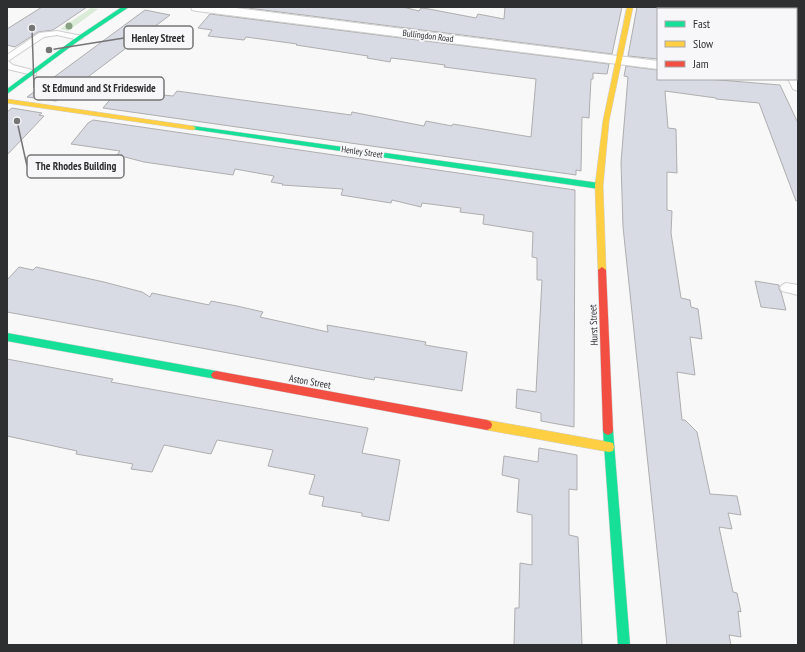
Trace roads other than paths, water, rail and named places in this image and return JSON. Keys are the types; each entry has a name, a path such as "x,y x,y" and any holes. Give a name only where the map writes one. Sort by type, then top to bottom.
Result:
{"street":[{"path":"7,92 79,38 126,7"},
{"name":"Bullingdon Road","path":"202,7 318,17 657,65"},
{"name":"Hurst Street","path":"624,645 609,447 599,186 606,121 630,7"},
{"name":"Henley Street","path":"7,101 599,186"},
{"name":"Aston Street","path":"7,337 609,447"}],"lane":[{"path":"7,59 42,35 57,33 79,38"},
{"path":"7,63 10,67 33,73"},
{"path":"786,288 798,290"}],"place":[{"name":"St Edmund and St Frideswide","path":"32,28"},
{"name":"Henley Street","path":"49,50"},
{"name":"The Rhodes Building","path":"17,121"}]}
